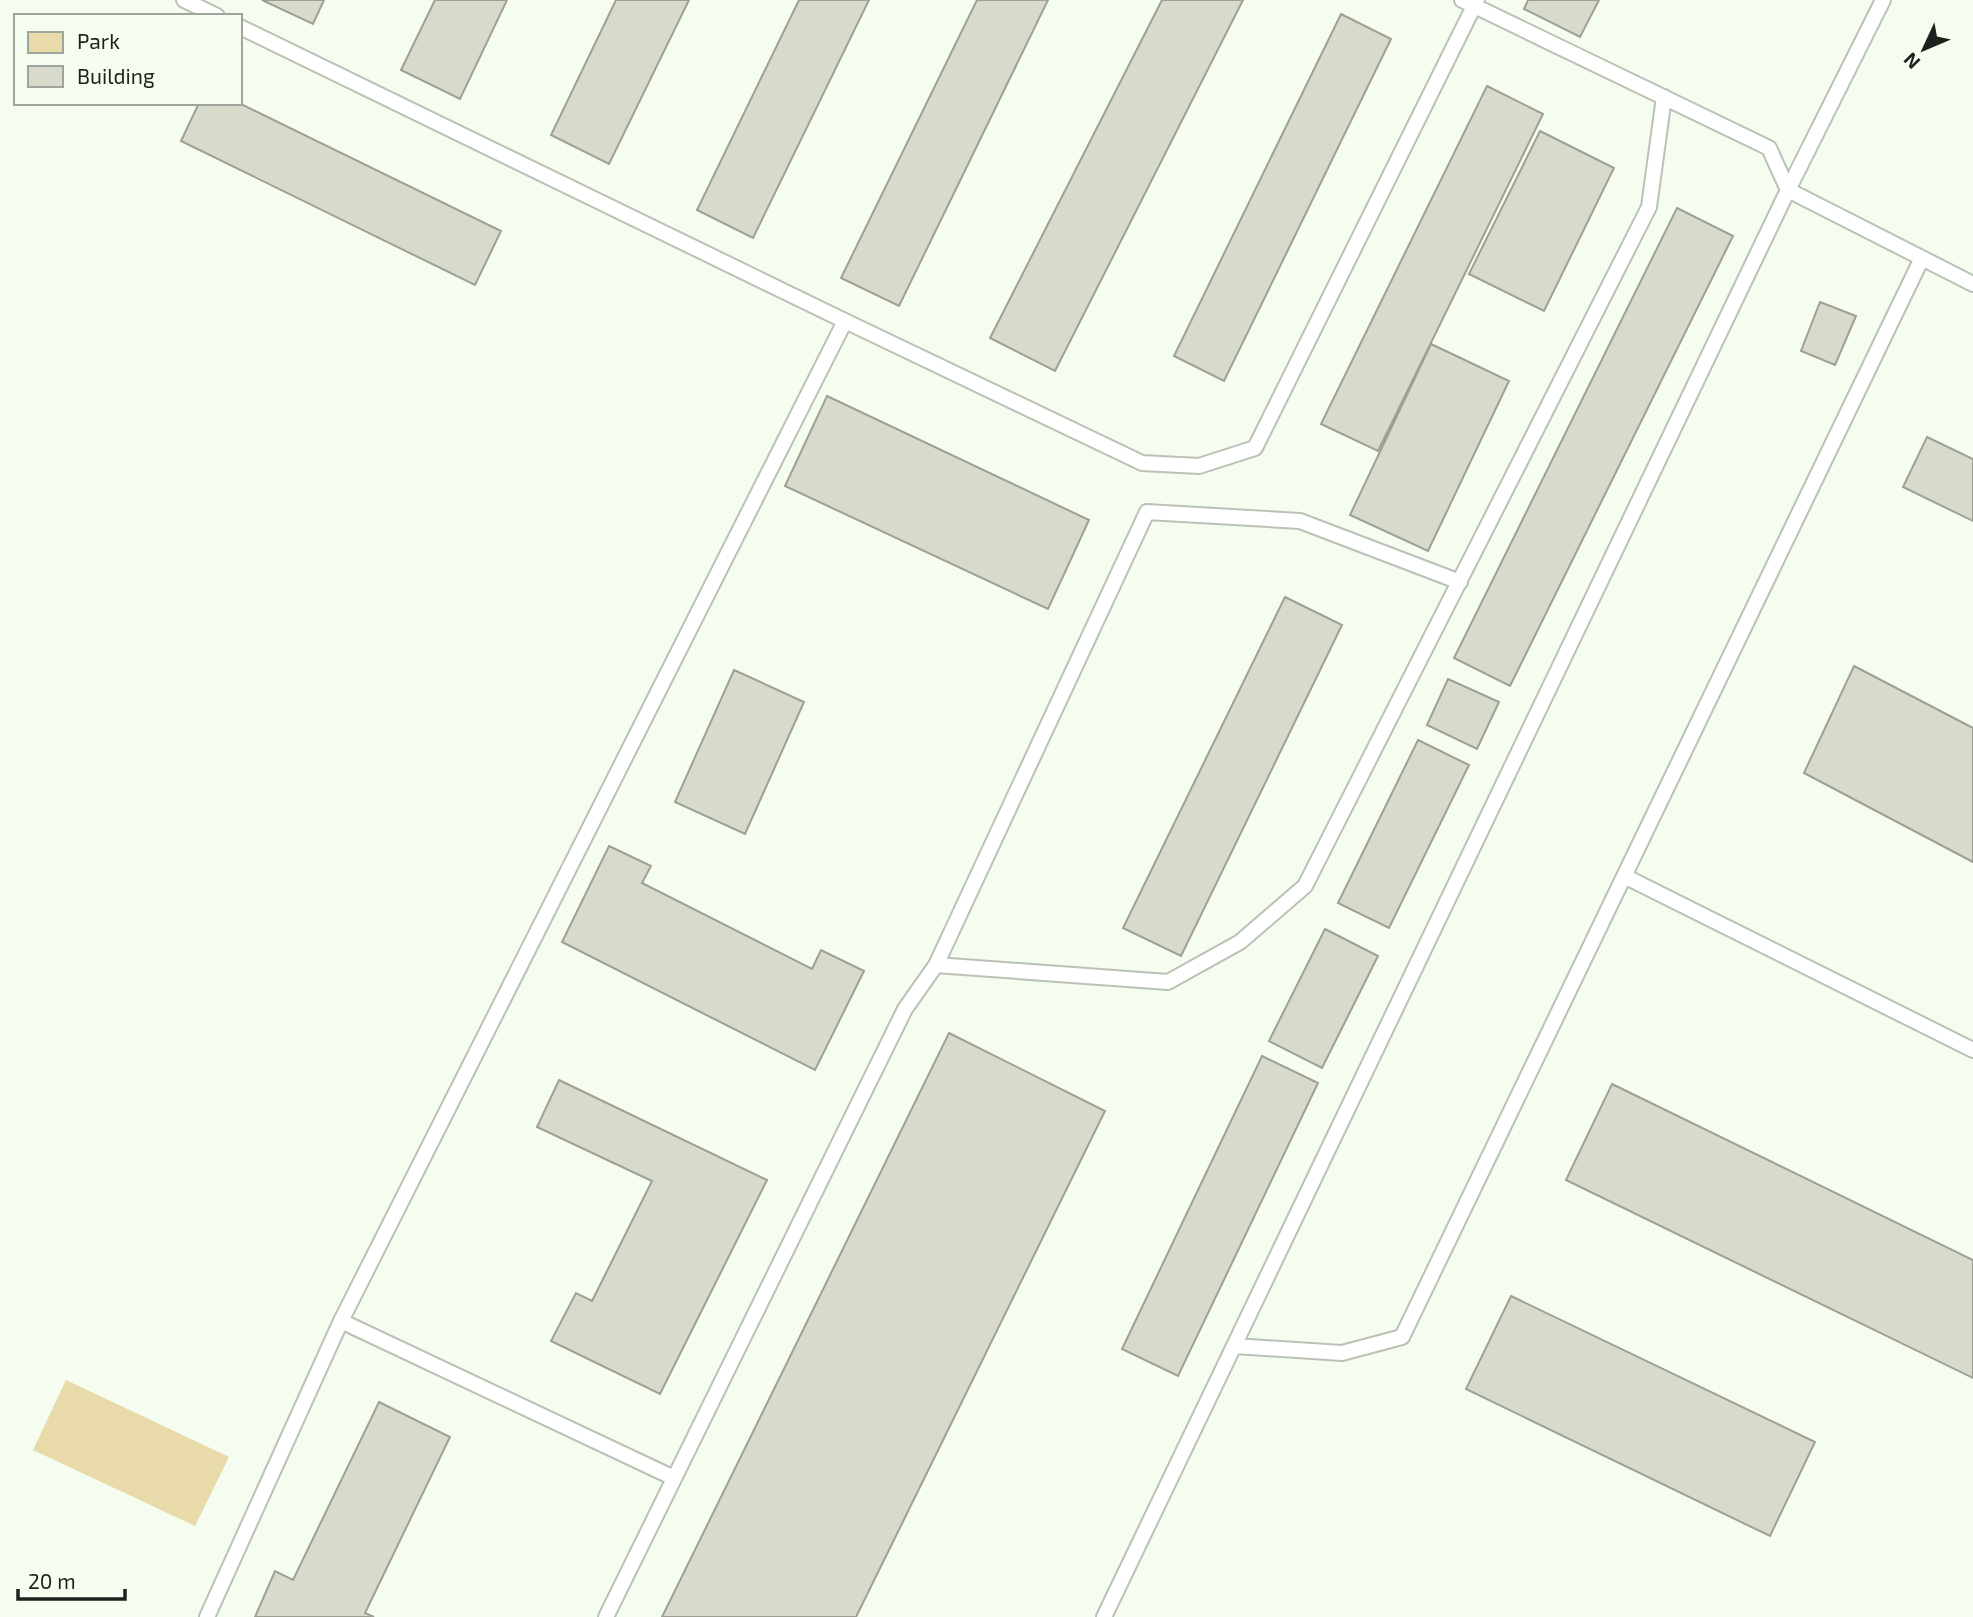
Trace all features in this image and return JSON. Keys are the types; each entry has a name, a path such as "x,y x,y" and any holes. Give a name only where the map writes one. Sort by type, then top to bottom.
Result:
{"lane":[{"path":"184,0 213,14"},
{"path":"1104,1617 1788,190 1883,0"},
{"path":"242,28 1142,463 1199,466 1255,447 1471,2 1769,148 1788,190 1973,284"},
{"path":"936,964 1168,982 1240,942 1305,886 1649,207 1664,97"},
{"path":"1234,1346 1342,1353 1402,1337 1922,258"},
{"path":"207,1617 341,1321 845,321"},
{"path":"606,1617 905,1009 936,964 1147,512 1300,521 1460,582"},
{"path":"1624,876 1973,1050"},
{"path":"341,1321 674,1478"}],"green space":[{"path":"66,1380 229,1457 195,1526 33,1450"}],"building":[{"path":"262,0 324,0 313,24"},
{"path":"435,0 507,0 460,99 401,70"},
{"path":"616,0 689,0 609,164 551,135"},
{"path":"799,0 869,0 753,238 697,210"},
{"path":"977,0 1048,0 899,306 841,278"},
{"path":"1162,0 1243,0 1055,371 990,338"},
{"path":"1528,0 1599,0 1580,37 1524,9"},
{"path":"1341,14 1391,39 1224,381 1174,356"},
{"path":"1487,86 1543,114 1378,451 1321,424"},
{"path":"242,104 501,231 475,285 181,141 198,105"},
{"path":"1540,131 1614,168 1544,311 1469,274"},
{"path":"1677,208 1733,236 1510,686 1454,658"},
{"path":"1820,302 1856,316 1835,365 1801,351"},
{"path":"1431,344 1509,381 1428,551 1350,515"},
{"path":"827,396 1089,520 1048,609 785,486"},
{"path":"1927,437 1973,459 1973,521 1903,487"},
{"path":"1285,597 1342,625 1181,956 1123,928"},
{"path":"1854,666 1973,728 1973,862 1804,773"},
{"path":"734,670 804,702 745,834 675,802"},
{"path":"1448,679 1499,702 1477,749 1427,725"},
{"path":"1418,740 1469,765 1389,928 1338,903"},
{"path":"609,846 651,866 642,883 812,969 821,950 864,971 815,1070 562,942"},
{"path":"1325,929 1378,956 1322,1068 1269,1041"},
{"path":"949,1033 1105,1111 856,1617 662,1617"},
{"path":"1262,1056 1318,1083 1178,1376 1122,1349"},
{"path":"559,1080 767,1180 660,1394 551,1341 576,1293 592,1301 652,1181 537,1127"},
{"path":"1612,1084 1973,1260 1973,1378 1566,1180"},
{"path":"1511,1296 1815,1442 1770,1536 1466,1389"},
{"path":"379,1402 450,1437 365,1613 374,1617 255,1617 275,1571 293,1580"}]}
